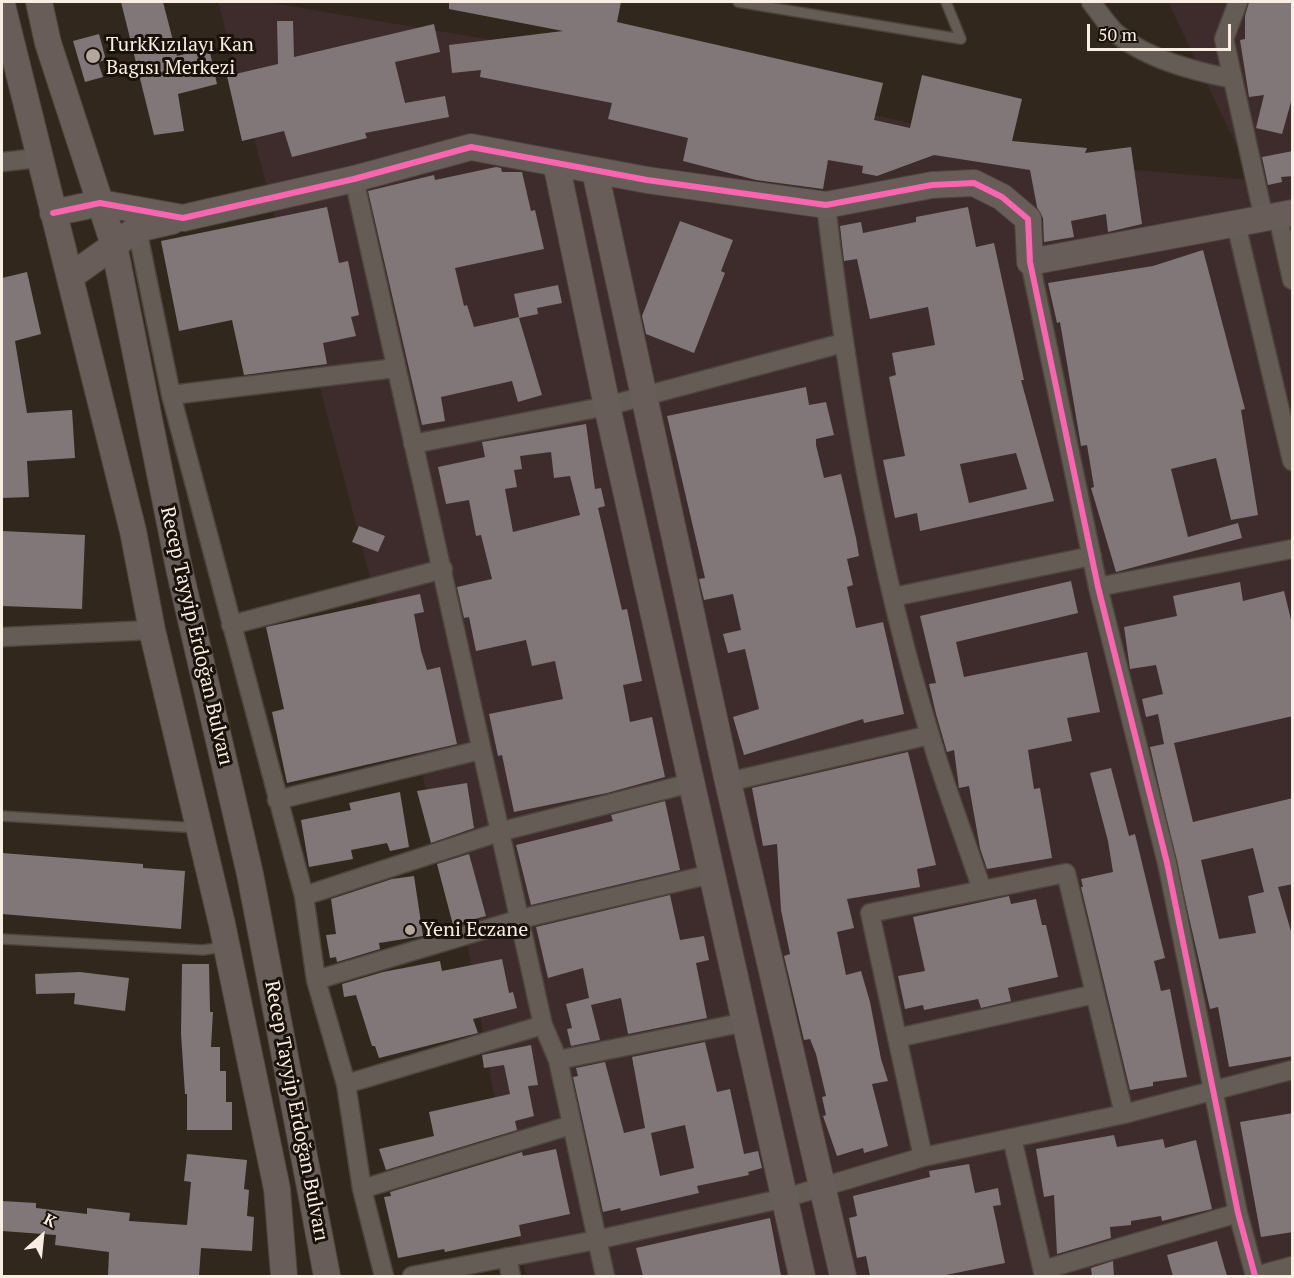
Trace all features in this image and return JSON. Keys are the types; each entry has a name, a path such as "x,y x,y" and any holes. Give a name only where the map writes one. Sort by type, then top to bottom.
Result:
{"street":[{"name":"Recep Tayyip Erdoğan Bulvarı","path":"39,2 48,43 114,245 179,568 250,874 327,1276"},
{"path":"1091,2 1116,33 1138,48 1207,74 1233,79"},
{"path":"1238,2 1224,39 1233,79 1278,216 1293,280"},
{"name":"Recep Tayyip Erdoğan Bulvarı","path":"2,5 38,158 71,276 133,531 152,630 227,946 277,1189 284,1276"},
{"path":"71,276 137,229 354,179 471,147 596,171 826,205 932,185 974,183 1002,197 1028,219 1030,262 1098,587 1167,863 1212,1091 1238,1213 1255,1276 1293,1266"},
{"path":"2,162 38,158"},
{"path":"556,164 607,406 802,1276"},
{"path":"596,171 728,782 843,1276"},
{"path":"354,179 443,569 480,750 543,1025 558,1060 605,1276"},
{"path":"53,213 100,203 183,218"},
{"path":"826,205 843,343 893,597 930,735 982,890"},
{"path":"1030,262 1278,216"},
{"path":"1236,224 1293,461"},
{"path":"137,229 171,395 304,896 316,980 346,1084 362,1189 384,1276"},
{"path":"413,444 607,406 843,343"},
{"path":"171,395 396,368"},
{"path":"1098,587 1293,549"},
{"path":"893,597 1092,556"},
{"path":"231,625 443,569"},
{"path":"2,637 152,630"},
{"path":"728,782 930,735"},
{"path":"277,800 480,750"},
{"path":"304,896 500,832 691,783"},
{"path":"923,1157 870,913 1066,873 1124,1114"},
{"path":"316,980 520,919 712,874"},
{"path":"897,1038 1095,994"},
{"path":"558,1060 746,1022"},
{"path":"346,1084 543,1025"},
{"path":"412,1276 596,1240 785,1198 923,1157 1124,1114 1293,1070"},
{"path":"362,1189 571,1125"},
{"path":"1012,1138 1044,1273 1238,1213"},
{"path":"507,1257 511,1276"}],"lane":[{"path":"738,2 962,39 946,2"},
{"path":"2,816 201,829"},
{"path":"2,939 202,950 227,946"}],"shaded area":[{"path":"218,2 266,2 724,79 1090,166 1253,180 1168,2 1292,2 1292,1276 526,1276 468,948"}],"building":[{"path":"121,2 163,2 177,56 209,48 217,84 178,94 184,131 154,135"},
{"path":"449,2 621,2 617,22 883,83 874,120 910,128 922,75 1022,99 1012,141 1087,148 1085,153 1131,147 1142,224 1108,232 1106,214 1071,221 1074,237 1044,242 1043,218 1037,207 1030,170 934,155 877,176 862,173 863,166 828,160 823,189 756,180 683,161 688,138 608,119 612,103 480,77 481,70 452,73 449,45 563,31 449,9"},
{"path":"1249,2 1293,2 1293,95 1282,134 1256,128 1264,95 1249,97 1240,40 1245,39 1245,16"},
{"path":"277,21 293,21 294,57 434,24 440,52 395,62 405,103 445,96 449,117 365,133 367,138 292,157 284,131 242,141 227,76 278,64"},
{"path":"99,34 106,60 98,62 103,77 85,82 73,41"},
{"path":"1293,151 1293,176 1281,177 1282,182 1268,185 1262,157"},
{"path":"496,167 501,168 502,172 522,172 531,211 535,210 544,249 455,268 464,306 467,305 474,327 519,317 514,294 558,285 562,303 537,308 538,314 519,318 542,395 518,402 512,381 441,397 445,421 422,425 368,191 434,175 435,180"},
{"path":"327,207 339,263 348,261 359,315 351,317 356,336 323,343 327,364 244,375 232,320 179,331 161,241"},
{"path":"968,207 976,247 994,243 1024,380 1021,380 1054,501 920,531 917,513 895,518 883,460 905,456 889,377 896,375 892,353 935,345 928,307 870,319 857,259 844,261 840,226 861,222 863,233 916,222 916,217","holes":["1016,453 1027,489 969,503 960,464"]},
{"path":"680,221 733,240 721,271 725,273 694,353 646,334 642,316"},
{"path":"1203,250 1245,409 1241,410 1258,515 1231,520 1216,458 1171,469 1188,537 1238,523 1242,538 1116,572 1091,488 1094,487 1087,445 1081,446 1060,322 1057,323 1048,283 1153,266"},
{"path":"27,272 41,334 15,341 27,413 72,410 75,458 27,461 29,497 2,498 2,278"},
{"path":"806,387 809,405 826,402 834,435 816,439 816,445 824,478 841,474 856,538 859,556 847,559 853,585 847,587 856,628 883,622 904,714 864,723 863,719 744,755 733,717 759,709 745,649 728,653 723,634 741,630 733,594 704,600 699,579 705,578 667,416"},
{"path":"586,424 595,489 601,488 605,506 598,508 622,610 627,609 642,681 623,685 630,722 652,717 665,777 607,793 514,812 502,755 498,756 489,714 563,699 555,661 532,666 526,640 476,651 469,617 464,618 457,587 492,579 481,535 476,536 469,500 446,504 438,467 485,457 482,442","holes":["551,452 554,478 570,476 580,515 513,532 505,489 517,487 514,470 522,469 520,456"]},
{"path":"359,526 385,536 378,552 352,542"},
{"path":"2,531 85,535 82,609 2,606"},
{"path":"1071,581 1078,613 956,642 964,677 1087,652 1100,712 1067,718 1072,741 1028,750 1034,789 1040,788 1052,858 987,869 980,848 969,786 959,788 954,750 947,752 936,714 929,684 936,683 920,616"},
{"path":"1240,582 1243,601 1284,591 1293,628 1293,716 1174,743 1193,822 1293,798 1293,884 1278,887 1293,938 1293,1056 1229,1067 1218,1007 1210,1009 1150,747 1164,744 1158,714 1146,717 1142,699 1163,694 1156,665 1130,669 1124,627 1177,616 1173,596","holes":["1253,848 1264,892 1248,896 1256,933 1219,939 1201,860"]},
{"path":"420,594 424,612 414,614 421,651 427,670 440,667 457,744 287,783 272,712 284,709 266,627"},
{"path":"908,752 936,865 917,869 920,887 847,899 854,928 837,932 846,975 861,971 870,1002 881,1059 888,1081 872,1084 888,1146 864,1153 863,1148 837,1156 823,1116 826,1115 822,1097 826,1096 816,1054 810,1039 804,1040 784,956 790,954 781,910 777,844 763,846 752,788"},
{"path":"1111,768 1129,836 1135,834 1165,958 1154,961 1161,991 1170,989 1187,1077 1153,1082 1153,1086 1130,1090 1081,887 1083,887 1081,879 1113,872 1108,841 1090,773"},
{"path":"467,783 474,828 431,843 417,791"},
{"path":"400,792 409,847 390,851 387,843 351,850 353,859 309,867 301,820 351,810 349,803"},
{"path":"665,801 680,870 531,905 516,845 613,821 611,815"},
{"path":"2,853 143,864 143,868 185,871 181,929 2,914"},
{"path":"469,854 486,916 453,925 437,864"},
{"path":"414,876 423,936 379,943 380,949 337,962 336,957 330,958 326,935 336,934 331,899 392,879"},
{"path":"670,895 680,940 704,936 709,960 696,963 707,1018 628,1034 621,998 591,1005 600,1040 571,1046 567,1029 572,1028 566,1004 589,998 583,968 548,978 536,927"},
{"path":"1009,896 1011,904 1036,899 1042,925 1046,925 1058,977 1008,988 1011,1001 981,1008 978,999 924,1010 923,1005 905,1009 898,976 925,971 913,917"},
{"path":"502,959 509,993 513,992 517,1008 473,1019 478,1033 379,1058 375,1046 372,1046 356,995 344,997 342,984 383,972 440,961 442,971"},
{"path":"182,964 209,964 210,1012 213,1012 211,1047 220,1047 220,1071 226,1071 226,1102 232,1102 232,1130 187,1130 187,1094 185,1094 181,1034"},
{"path":"80,972 129,978 125,1011 74,1004 75,993 36,994 35,974"},
{"path":"705,1042 717,1092 730,1089 744,1154 758,1151 762,1168 748,1172 749,1175 697,1186 699,1193 621,1211 620,1208 603,1212 573,1077 578,1076 576,1068 605,1062 624,1133 645,1128 632,1057","holes":["685,1125 694,1168 660,1176 651,1133"]},
{"path":"531,1045 538,1085 528,1086 534,1116 515,1121 517,1130 386,1170 379,1149 434,1136 429,1112 510,1094 504,1065 484,1068 482,1055"},
{"path":"1293,1113 1293,1232 1261,1237 1240,1122"},
{"path":"1114,1135 1117,1147 1163,1139 1165,1148 1196,1140 1212,1209 1162,1221 1161,1216 1131,1221 1131,1225 1110,1227 1111,1238 1057,1254 1054,1195 1044,1197 1036,1149"},
{"path":"556,1149 570,1214 519,1225 521,1236 445,1252 444,1249 398,1258 384,1197 391,1196 390,1192 522,1152 523,1156"},
{"path":"187,1154 247,1160 244,1189 249,1190 247,1216 254,1217 252,1251 201,1248 199,1276 108,1276 109,1252 55,1245 56,1235 2,1231 2,1201 36,1203 36,1208 87,1214 87,1208 130,1213 129,1221 187,1225 191,1182 184,1181"},
{"path":"969,1164 975,1193 998,1188 1001,1205 993,1206 1005,1263 941,1276 870,1276 866,1256 857,1258 849,1218 857,1216 853,1196 930,1177 929,1171"},
{"path":"770,1218 781,1276 643,1276 636,1248"},
{"path":"1217,1241 1227,1276 1173,1276 1167,1255"},
{"path":"1113,1261 1114,1276 1092,1276 1091,1268"}],"cycle path":[{"path":"53,213 100,203 183,218 354,179 471,147 647,180 826,205 932,185 974,183 1002,197 1028,219 1030,262 1098,587 1167,863 1238,1213 1255,1276"}],"place":[{"name":"TurkKızılayı Kan Bagısı Merkezi","path":"93,56"},
{"name":"Yeni Eczane","path":"410,930"}]}
